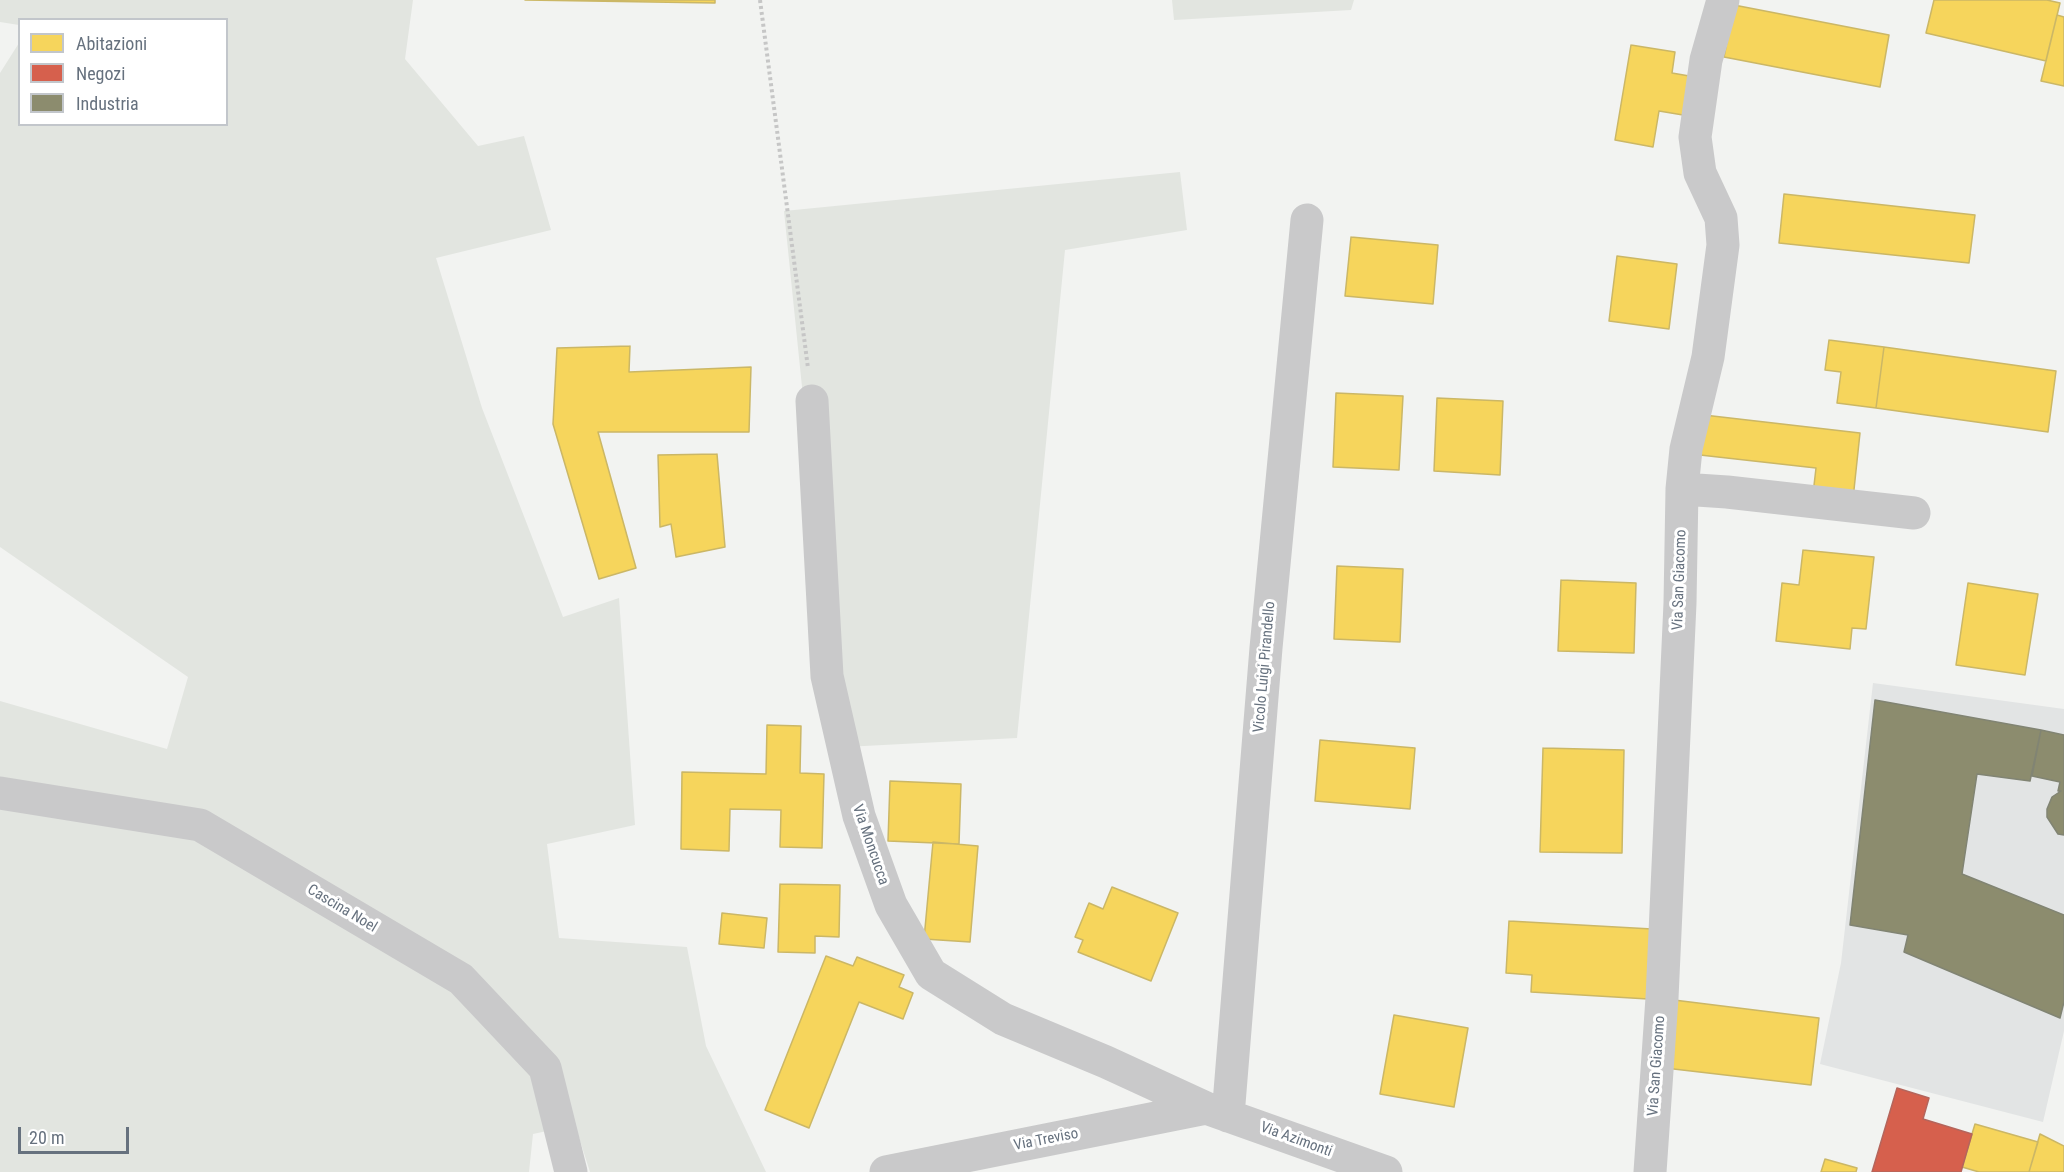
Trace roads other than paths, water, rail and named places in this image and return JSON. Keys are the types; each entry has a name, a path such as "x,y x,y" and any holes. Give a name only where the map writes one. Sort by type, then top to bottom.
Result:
{"street":[{"name":"Via San Giacomo","path":"1650,1172 1662,998 1680,603 1682,489 1686,449 1708,357 1723,244 1721,218 1700,173 1695,137 1706,60 1723,0"},
{"name":"Vicolo Luigi Pirandello","path":"1217,1112 1266,648 1307,220"},
{"name":"Via Moncucca","path":"812,401 826,676 859,816 891,905 931,974 1003,1019 1217,1112"},
{"path":"1682,489 1914,513"},
{"name":"Cascina Noel","path":"0,793 200,825 461,979 544,1068 572,1172"},
{"name":"Via Treviso","path":"885,1172 1217,1112"},
{"name":"Via Azimonti","path":"1217,1112 1386,1172"}]}
